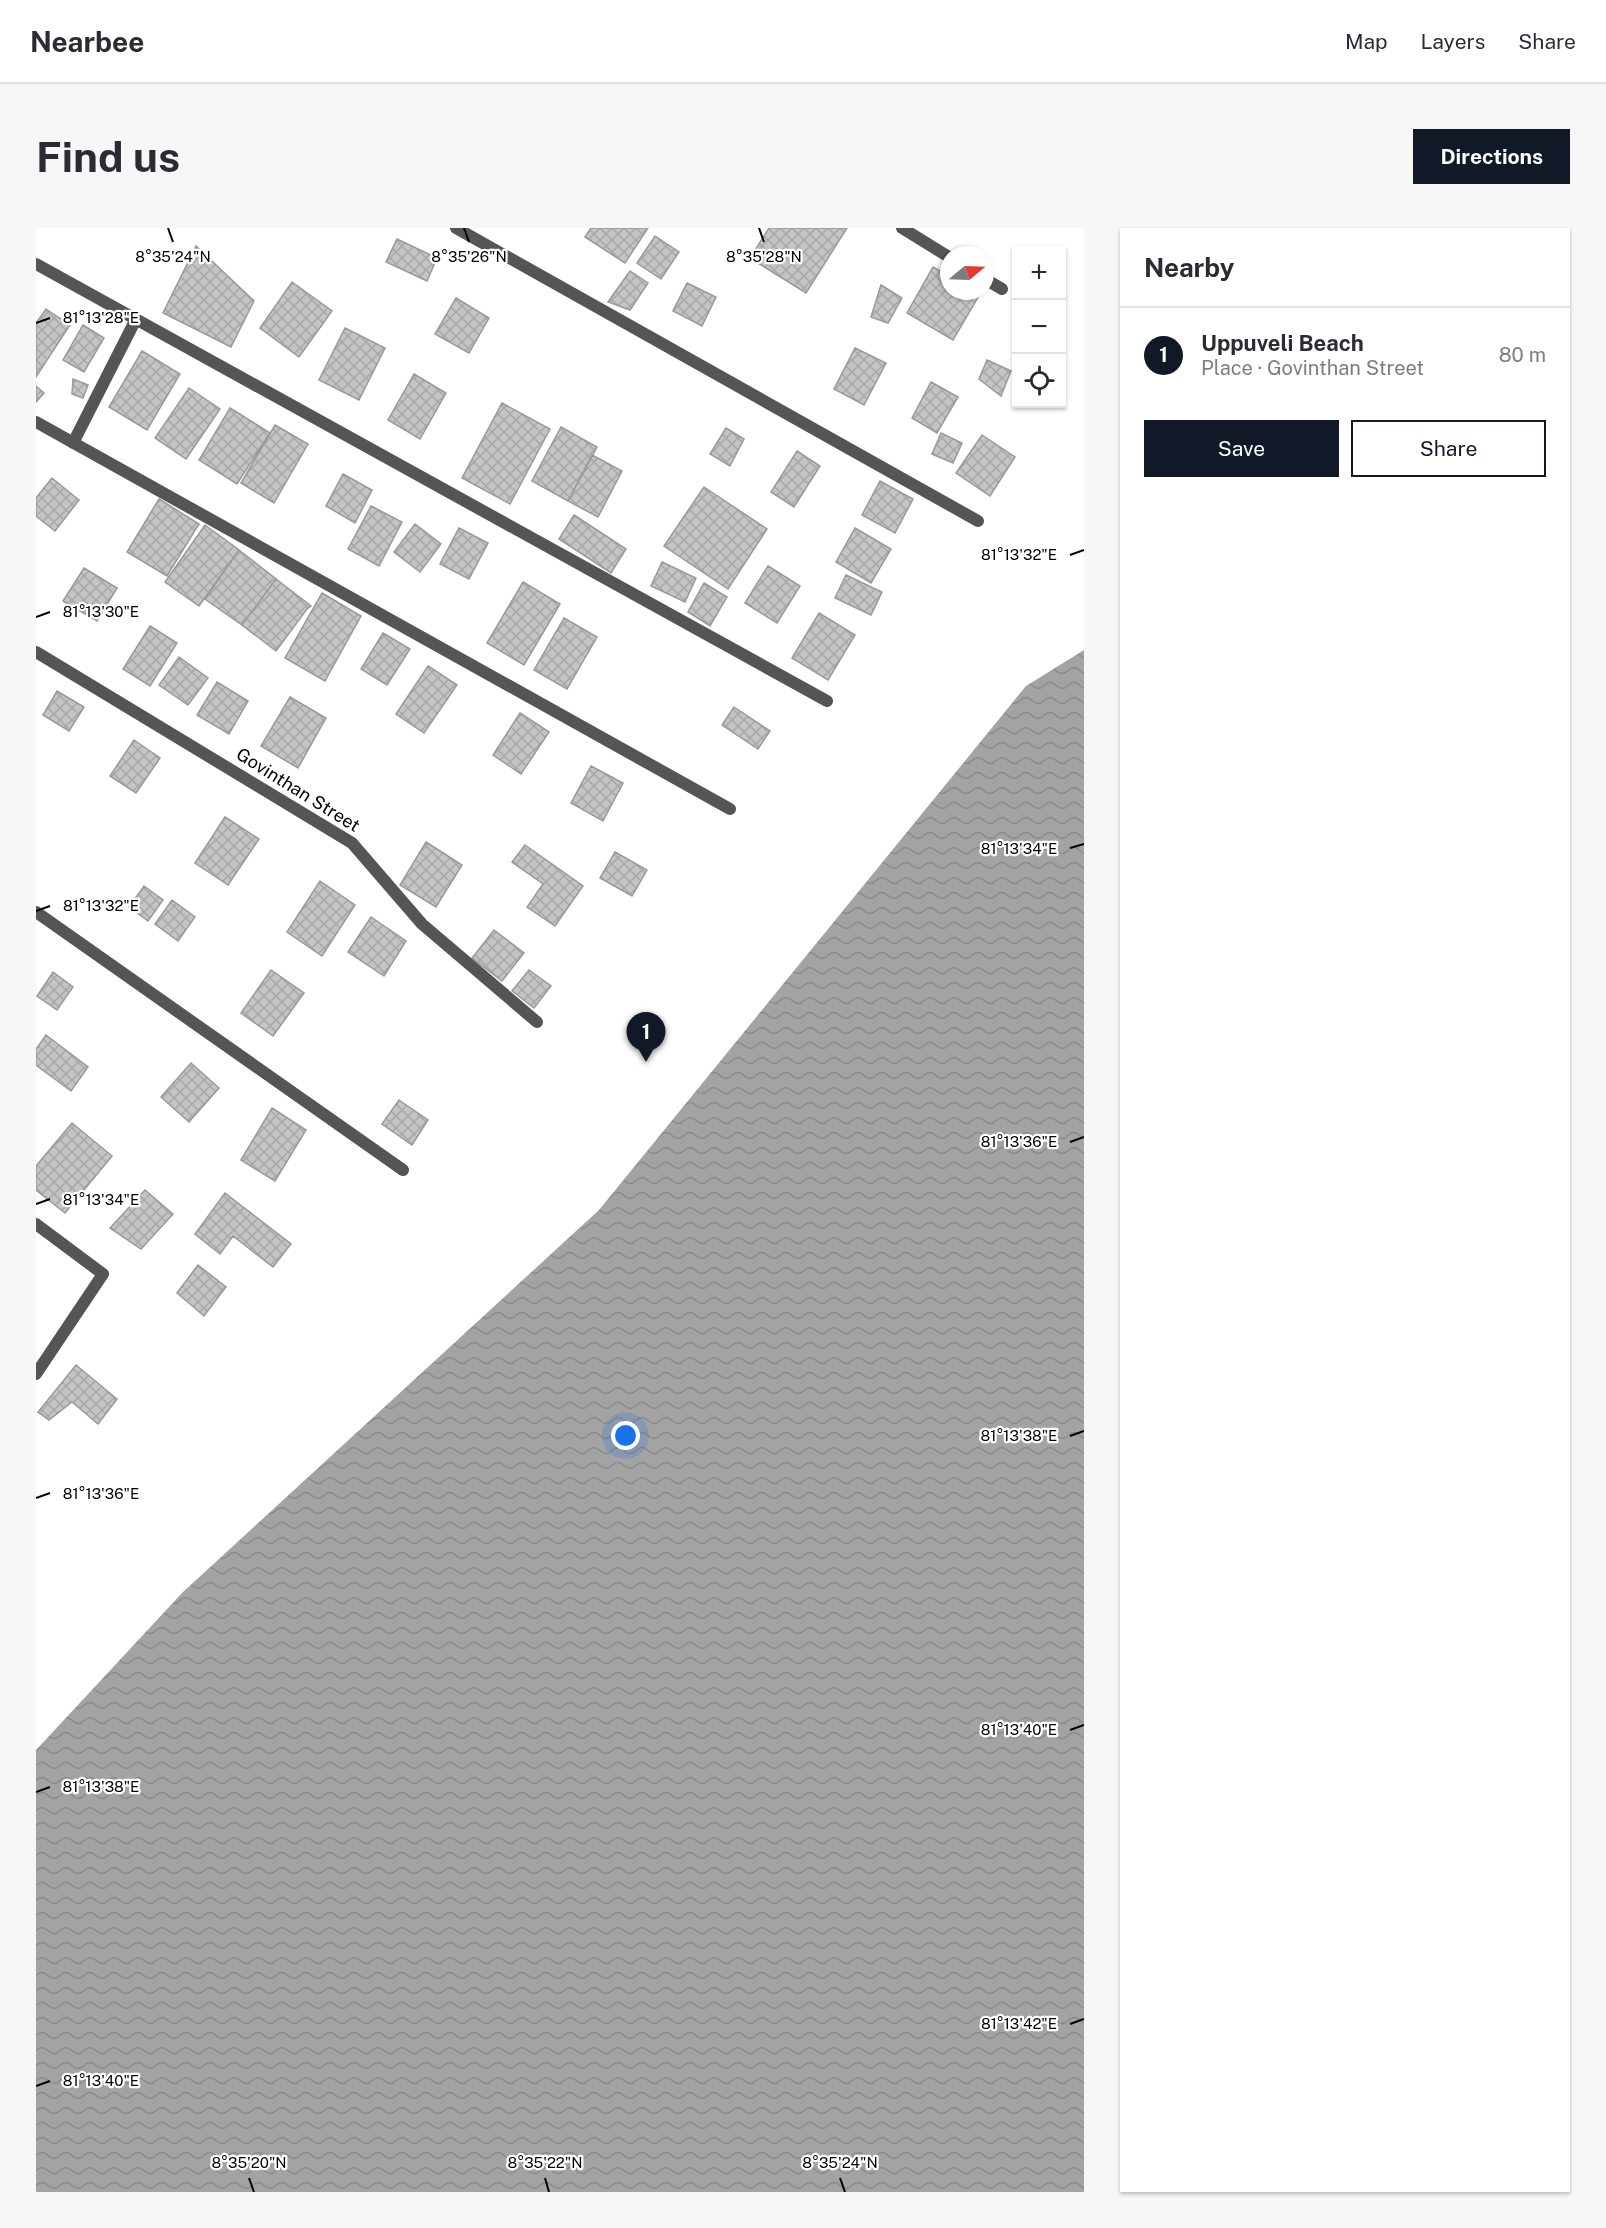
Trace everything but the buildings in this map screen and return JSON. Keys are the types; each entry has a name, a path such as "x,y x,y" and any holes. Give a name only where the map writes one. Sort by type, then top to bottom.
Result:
{"street":[{"path":"456,228 978,521"},
{"path":"902,228 940,251"},
{"path":"36,264 827,701"},
{"path":"994,284 1002,289"},
{"path":"73,443 136,319"},
{"path":"36,422 730,809"},
{"name":"Govinthan Street","path":"36,652 352,843 422,924 537,1022"},
{"path":"36,912 403,1170"},
{"path":"36,1224 103,1274 36,1374"}],"water":[{"path":"1084,650 1084,2192 36,2192 36,1750 183,1592 599,1210 1026,686"}],"place":[{"name":"Uppuveli Beach","path":"646,1062"}]}
